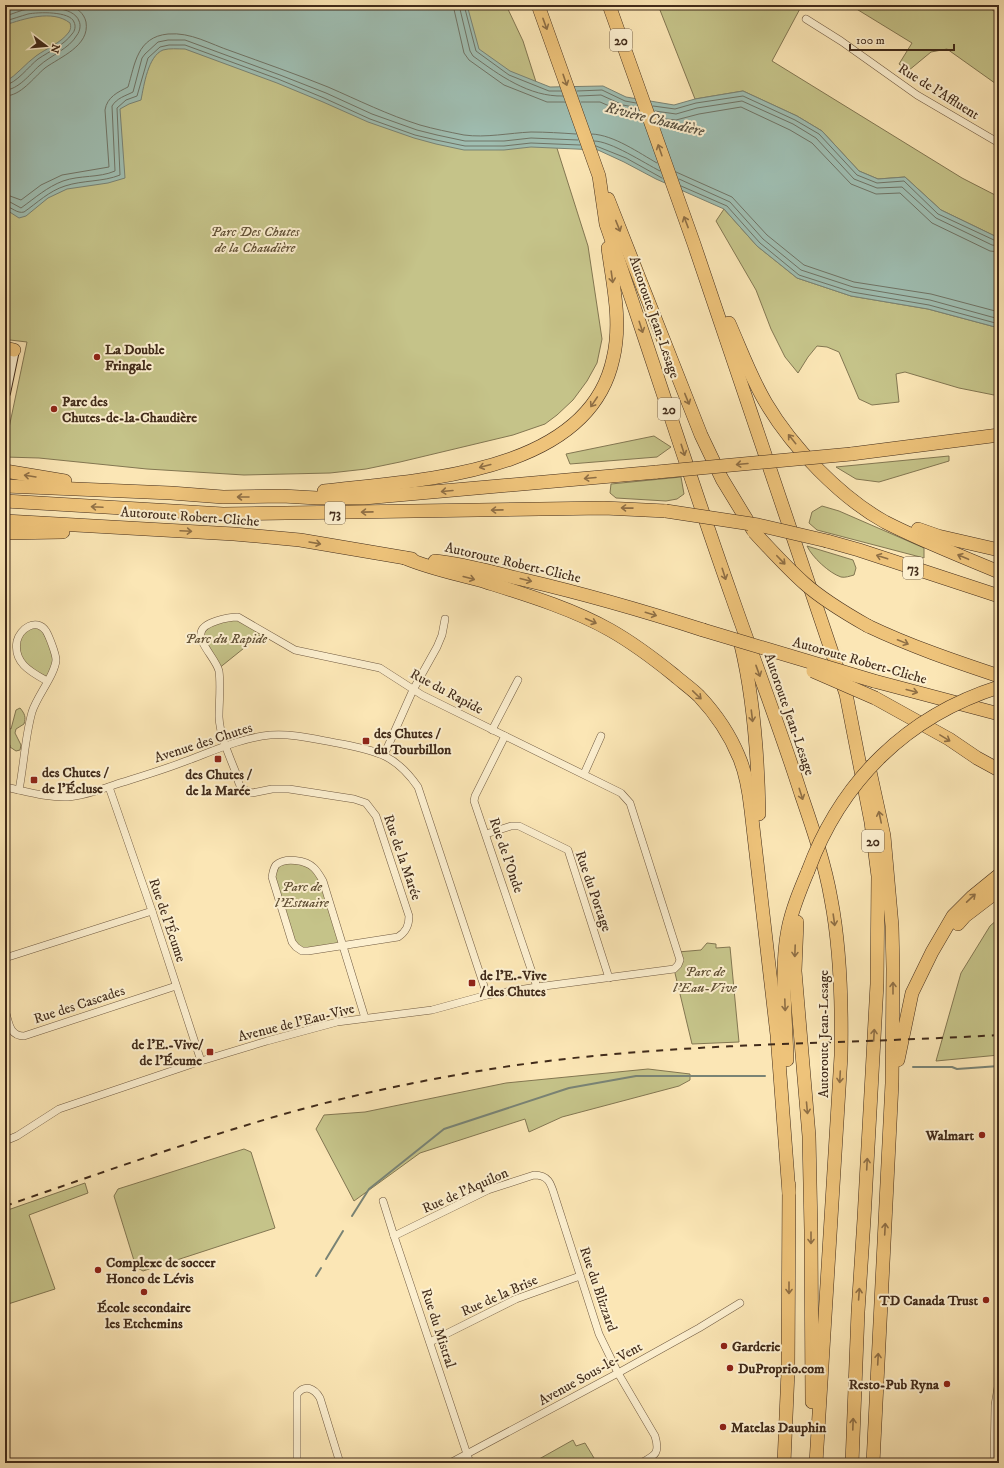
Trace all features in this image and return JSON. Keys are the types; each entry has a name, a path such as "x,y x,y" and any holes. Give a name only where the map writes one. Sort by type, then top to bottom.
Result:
{"highway":[{"name":"Autoroute Jean-Lesage","path":"538,5 599,176 606,224 731,595 790,760 807,811 832,900 838,947 842,1014 841,1056 816,1463"},
{"name":"20","path":"609,5 694,244 846,694 871,822 878,876 877,984 858,1312 852,1463"},
{"path":"599,176 701,435 722,479 754,532 804,583 827,601 868,626 935,654 999,676"},
{"path":"282,496 412,482 480,468 539,448 577,423 590,408 599,394 613,360 617,339 617,310 606,224"},
{"path":"694,244 751,374 782,427 798,447 838,487 861,506 885,521 916,537 999,572"},
{"path":"5,486 171,493 223,497 282,496 364,498 850,454 999,435"},
{"path":"878,450 999,441"},
{"path":"5,471 48,479 97,484 124,492"},
{"path":"838,487 867,505 919,530 938,536 999,550"},
{"name":"Autoroute Robert-Cliche","path":"5,501 223,514 604,508 666,510 752,524 827,541 999,596"},
{"name":"Autoroute Robert-Cliche","path":"5,521 234,534 300,540 405,558 440,562 514,577 632,607 758,647 874,681 999,714"},
{"path":"5,533 93,532 147,529"},
{"path":"405,558 427,567 485,582 570,611 608,629 652,657 699,696 719,722 732,743 747,782 752,810 777,1035 789,1194"},
{"path":"731,595 736,624 745,660 758,770 763,904"},
{"path":"758,647 874,698 949,739 976,758 999,770"},
{"path":"784,1463 788,1371 789,1093 784,956 788,928 815,851 825,830 855,784 889,748 909,732 945,709 986,691 999,687"},
{"path":"846,694 863,746 884,836 892,926 892,1083 872,1463"},
{"path":"808,871 800,900 796,934 795,971 809,1136 811,1246 811,1463"},
{"path":"892,1083 912,993 932,952 953,916 972,897 999,875"},
{"path":"932,952 965,916 999,890"},
{"path":"776,1463 788,1371"}],"street":[{"name":"Rue de l'Affluent","path":"806,20 841,41 917,95 999,143"},
{"path":"5,393 9,353"},
{"name":"Rue du Rapide","path":"226,746 219,718 220,678 218,669 215,661 201,640 200,632 207,624 231,617 238,617 295,650 380,668 413,690 621,793 630,802 680,960 678,965"},
{"path":"384,755 413,690 437,647 442,635 445,619"},
{"path":"19,790 32,711 54,670 56,659 46,631 40,626 33,625 26,627 18,637 16,647 17,655 22,664 31,672 47,681"},
{"path":"492,730 518,680"},
{"name":"Avenue des Chutes","path":"5,787 47,796 68,797 109,787 256,737 281,735 361,748 384,755 399,764 409,774 418,787 487,995"},
{"name":"Rue de l'Onde","path":"505,736 475,796 474,801 537,987"},
{"path":"584,774 601,736"},
{"name":"Rue de la Marée","path":"226,746 241,786 252,793 272,789 289,789 354,798 366,803 376,816 409,916 409,923 403,934 398,938 342,945"},
{"name":"Rue de l'Écume","path":"109,787 202,1061"},
{"name":"Rue du Portage","path":"486,834 511,826 519,826 568,850 609,978"},
{"path":"342,945 308,951 302,951 296,947 292,942 272,877 273,870 277,865 284,861 297,861 313,867 319,873 323,881 365,1018"},
{"path":"5,958 152,911"},
{"name":"Avenue de l'Eau-Vive","path":"5,1141 17,1136 59,1109 202,1061 337,1022 432,1010 487,995 674,969 678,965"},
{"name":"Rue des Cascades","path":"5,1010 13,1032 19,1036 24,1036 176,986"},
{"name":"Rue de l'Aquilon","path":"394,1236 488,1190 534,1174 547,1178"},
{"name":"Rue du Blizzard","path":"547,1178 555,1197 599,1334 618,1373 655,1436 658,1446 657,1451 641,1463"},
{"name":"Rue du Mistral","path":"384,1201 394,1236 466,1455 470,1463"},
{"name":"Rue de la Brise","path":"430,1342 516,1299 580,1276"},
{"name":"Avenue Sous-le-Vent","path":"450,1463 618,1373 699,1328 740,1303"},
{"path":"994,1463 995,1405 999,1381"},
{"path":"297,1463 297,1394 300,1390 305,1388 311,1388 317,1392 320,1398 340,1463"}],"green space":[{"name":"Parc Des Chutes de la Chaudière","path":"5,5 506,5 523,41 588,246 602,339 597,363 587,381 573,400 545,424 513,435 366,469 330,473 244,475 147,469 39,458 5,457 5,447 27,342 10,340 5,337"},
{"path":"658,5 802,5 772,61 962,178 999,197 999,238 941,210 905,177 878,179 859,171 822,131 797,116 743,91 695,99"},
{"path":"850,5 986,5 999,15 999,86 947,49 931,52 908,71 899,64 912,43"},
{"path":"724,209 757,246 797,278 851,296 928,309 999,328 999,396 959,388 905,372 896,374 899,402 872,405 859,399 839,352 827,347 817,346 798,373 785,357 771,329 756,290 716,221"},
{"path":"654,436 671,447 657,457 570,464 566,454"},
{"path":"949,456 949,461 879,482 856,479 836,467"},
{"path":"681,477 684,494 677,499 666,501 616,498 610,493 611,484"},
{"path":"822,506 839,511 924,548 924,558 817,530 809,523 812,512"},
{"path":"807,546 853,560 856,568 854,575 843,577 831,572 817,560"},
{"name":"Parc du Rapide","path":"231,617 264,632 218,669 201,639 203,627"},
{"path":"40,626 56,659 47,681 22,664 18,637 22,630"},
{"path":"20,708 25,719 24,724 16,729 15,733 21,745 20,750 16,751 10,747 10,745 5,743 5,727 11,729 16,710"},
{"name":"Parc de l'Estuaire","path":"297,861 319,873 342,945 308,951 296,947 273,870 277,865"},
{"path":"999,918 999,1055 936,1061 961,973 990,926"},
{"name":"Parc de l'Eau-Vive","path":"707,943 716,944 716,948 730,947 739,1042 692,1044 674,969 678,965 678,952 701,950"},
{"path":"648,1069 690,1074 690,1080 679,1086 562,1117 529,1132 525,1119 420,1153 354,1201 316,1129 324,1115 365,1112 506,1083"},
{"path":"244,1149 251,1152 275,1228 143,1271 136,1267 114,1196 118,1189"},
{"path":"85,1183 88,1193 29,1215 55,1289 5,1305 5,1211"},
{"path":"573,1440 576,1446 585,1443 594,1458 589,1463 532,1463"}],"water":[{"name":"Rivière Chaudière","path":"5,5 467,5 479,49 510,71 550,87 603,86 626,97 674,105 695,99 743,91 797,116 822,131 859,171 878,179 905,177 941,210 999,238 999,328 928,309 851,296 797,278 757,246 724,209 656,179 598,150 531,147 504,150 464,150 436,144 368,122 277,83 185,49 166,49 158,53 150,65 141,100 120,109 125,178 108,183 67,189 48,198 26,216 19,218 5,209 5,82 28,62 66,36 71,26 70,23 63,19 47,16 38,16 5,25"}],"waterway":[{"path":"913,1067 952,1067 957,1069 999,1066"},
{"path":"352,1216 369,1189 444,1129 569,1088 636,1076 765,1076"},
{"path":"326,1259 343,1231"},
{"path":"316,1276 321,1268"}],"railway":[{"path":"5,1206 168,1150 294,1111 403,1085 485,1070 549,1061 677,1049 999,1035"}],"place":[{"name":"La Double Fringale","path":"97,357"},
{"name":"Parc des Chutes-de-la-Chaudière","path":"54,409"},
{"name":"des Chutes / du Tourbillon","path":"366,741"},
{"name":"des Chutes / de la Marée","path":"218,759"},
{"name":"des Chutes / de l'Écluse","path":"34,780"},
{"name":"de l'E.-Vive / des Chutes","path":"472,983"},
{"name":"de l'E.-Vive/ de l'Écume","path":"210,1052"},
{"name":"Walmart","path":"982,1135"},
{"name":"Complexe de soccer Honco de Lévis","path":"98,1270"},
{"name":"École secondaire les Etchemins","path":"144,1292"},
{"name":"TD Canada Trust","path":"986,1300"},
{"name":"Garderie","path":"724,1346"},
{"name":"DuProprio.com","path":"730,1368"},
{"name":"Resto-Pub Ryna","path":"947,1384"},
{"name":"Matelas Dauphin","path":"723,1427"}]}
